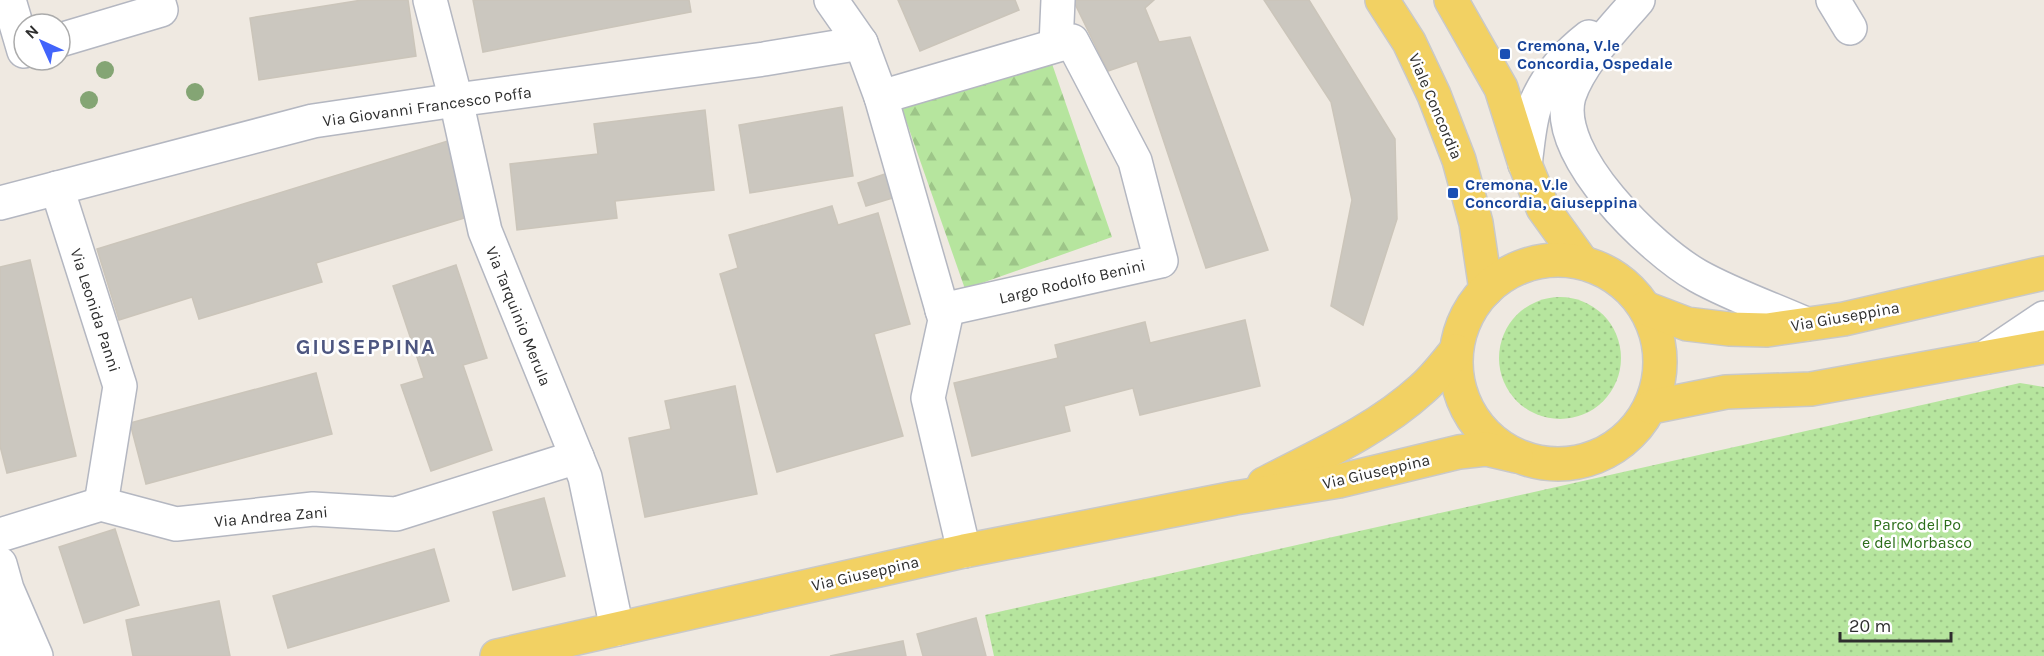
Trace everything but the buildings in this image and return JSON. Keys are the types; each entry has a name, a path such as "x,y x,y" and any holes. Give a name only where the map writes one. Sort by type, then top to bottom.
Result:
{"main road":[{"name":"Viale Concordia","path":"1382,0 1409,42 1434,94 1459,160 1476,223 1486,290"},
{"path":"1451,0 1501,88 1524,164 1543,208 1582,262"},
{"name":"Via Giuseppina","path":"497,656 964,551 1235,498 1339,481 1459,452 1486,449 1546,464 1578,463 1607,452 1632,433 1650,407 1660,374 1659,340 1646,308 1629,287 1607,272 1582,262 1547,260 1514,270 1486,290 1466,318 1456,351 1458,383 1469,413 1489,438 1516,456"},
{"name":"Via Giuseppina","path":"1646,308 1687,324 1729,329 1767,330 1844,319 2044,273"},
{"path":"1650,407 1726,392 1811,389 2040,349"},
{"name":"Via Giuseppina","path":"1235,498 1322,455 1382,420 1423,389 1456,351"}],"street":[{"path":"72,36 161,9 158,0"},
{"name":"Via Tarquinio Merula","path":"430,0 456,100 485,231 585,477 617,629"},
{"path":"831,0 861,43 881,97 945,320 927,398 964,551"},
{"path":"881,97 1056,45 1058,0"},
{"path":"1524,164 1536,104 1551,75 1578,45 1637,0"},
{"path":"1637,0 1581,70 1569,97 1568,119 1573,141 1612,202 1658,248 1698,276 1806,324"},
{"path":"1833,0 1850,28"},
{"name":"Largo Rodolfo Benini","path":"942,310 1161,261 1135,161 1072,41 1056,45"},
{"name":"Via Giovanni Francesco Poffa","path":"0,203 313,121 764,60 861,43"},
{"name":"Via Leonida Panni","path":"57,188 120,386 101,504"},
{"path":"1986,357 2044,318"},
{"name":"Via Andrea Zani","path":"101,504 176,524 313,509 396,514 577,457"},
{"path":"0,535 101,504"},
{"path":"3,576 3,656"},
{"path":"3,576 36,656"}],"green space":[{"path":"1050,58 1112,237 965,289 902,109"},
{"path":"1560,297 1583,302 1594,307 1603,315 1611,324 1616,335 1621,358 1616,381 1611,392 1603,401 1594,409 1583,414 1560,419 1537,414 1526,409 1517,401 1509,392 1504,381 1499,358 1504,335 1509,324 1517,315 1526,307 1537,302"},
{"name":"Parco del Po e del Morbasco","path":"2020,383 2044,387 2044,656 994,656 985,615"}],"place":[{"name":"Cremona, V.le Concordia, Ospedale","path":"1505,54"},
{"name":"Cremona, V.le Concordia, Giuseppina","path":"1453,193"}],"district":[{"name":"GIUSEPPINA","path":"366,346"}]}
